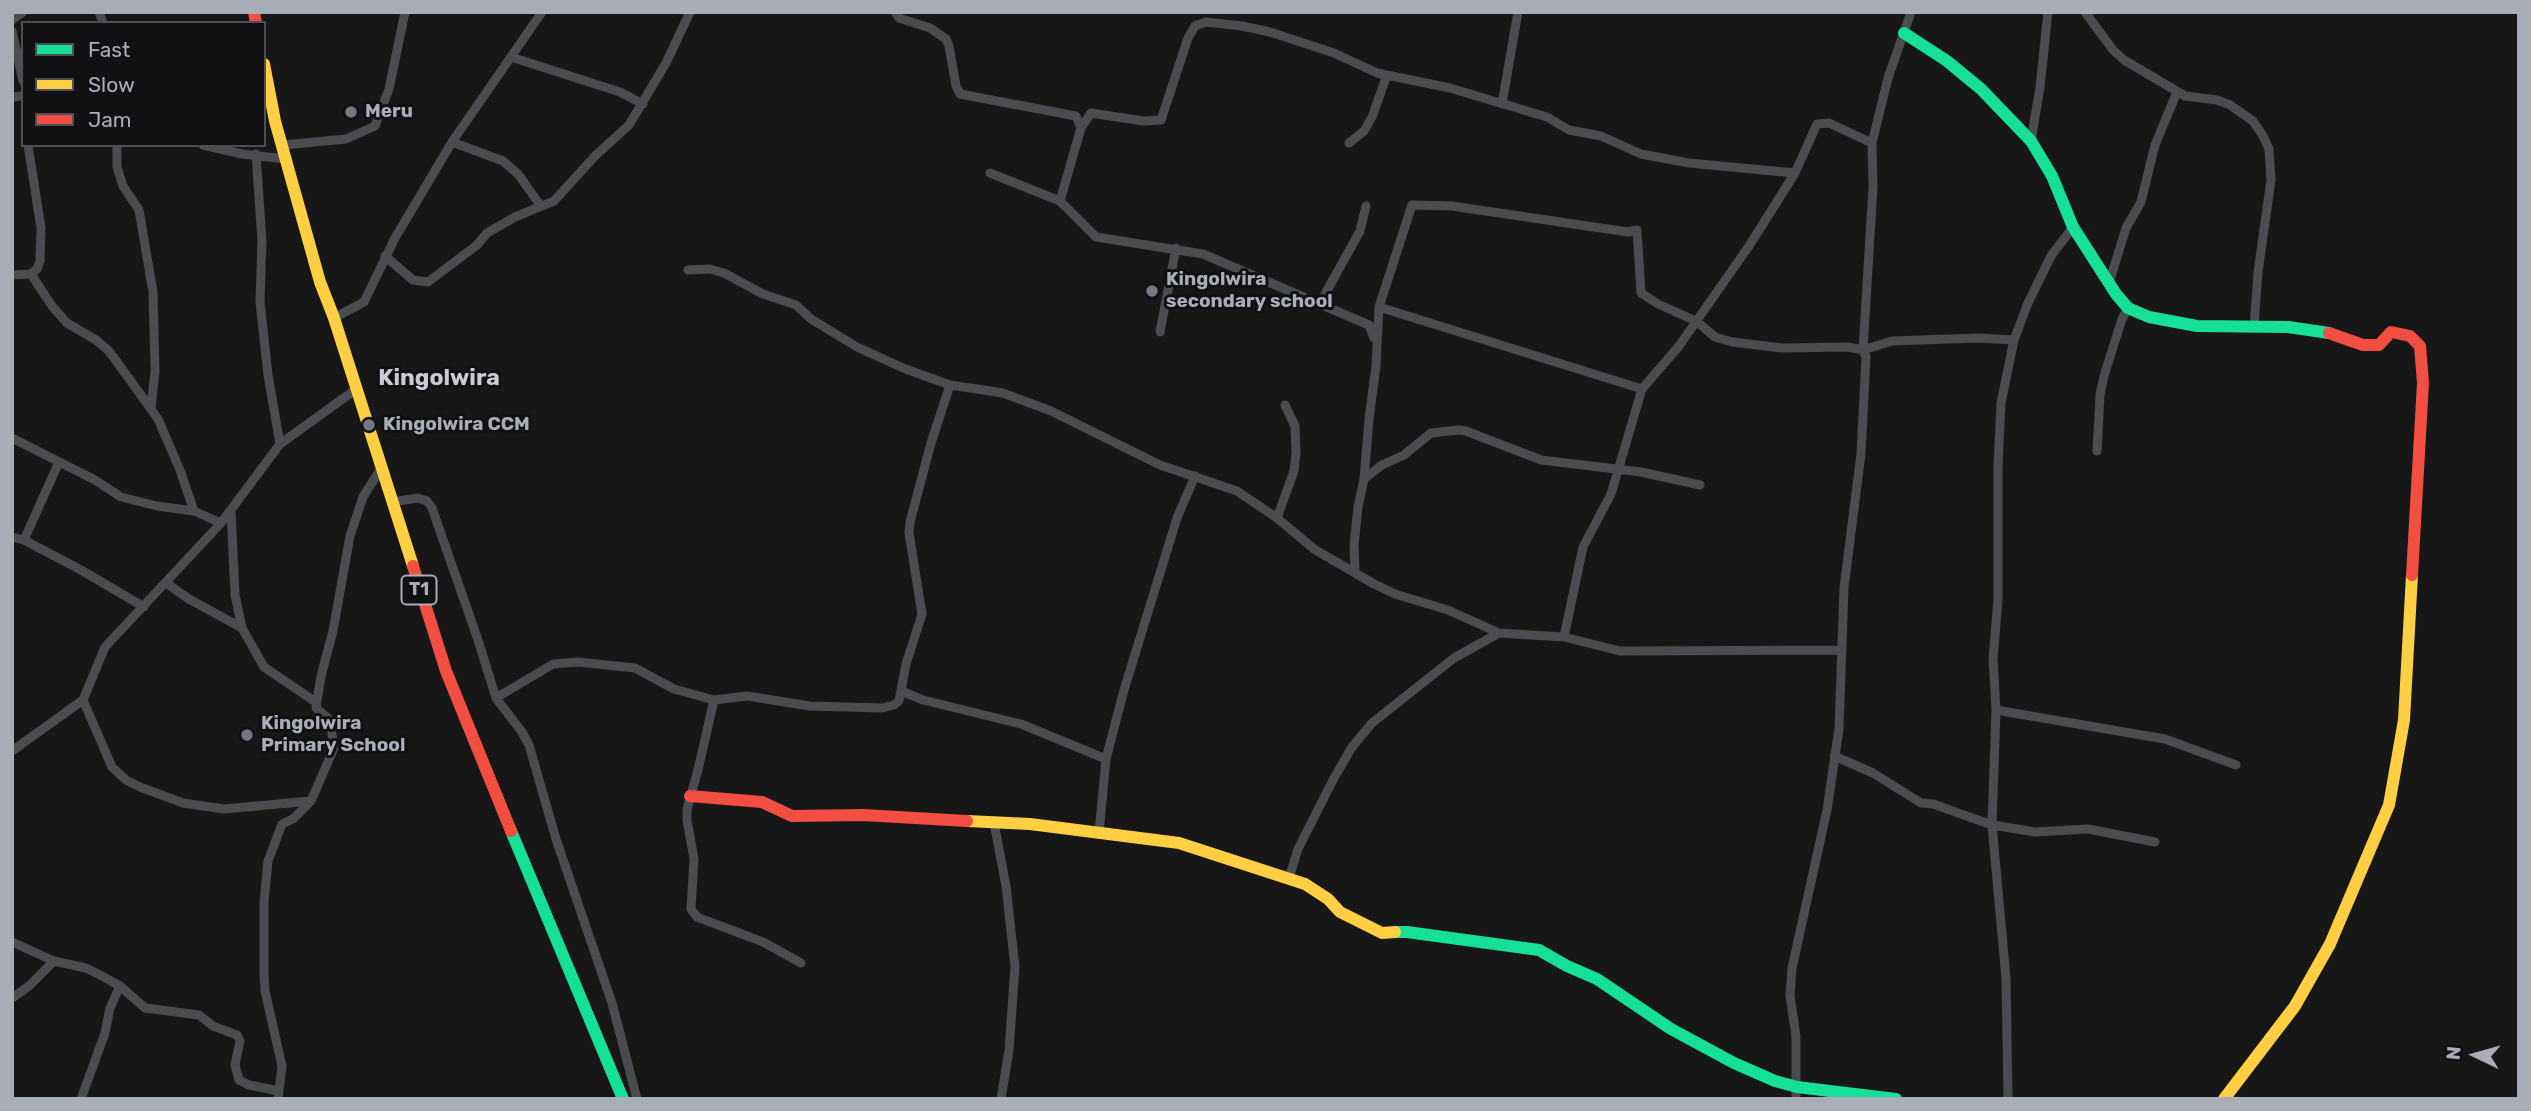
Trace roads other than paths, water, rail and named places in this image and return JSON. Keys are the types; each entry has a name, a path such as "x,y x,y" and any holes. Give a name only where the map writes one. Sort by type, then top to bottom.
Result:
{"main road":[{"path":"1905,33 1947,61 1981,89 2031,141 2052,176 2073,228 2128,308 2149,317 2197,326 2322,330 2363,345 2379,345 2391,332 2410,336 2420,346 2423,383 2404,720 2389,804 2330,944 2295,1006 2224,1099"},
{"name":"T1","path":"266,74 275,121 320,282 334,318 380,470 446,671 623,1099"},
{"path":"690,796 762,802 792,816 863,815 1030,824 1179,843 1305,884 1328,899 1340,912 1382,933 1407,932 1539,950 1597,979 1671,1029 1734,1063 1775,1081 1781,1081 1796,1093 1896,1099"}],"street":[{"path":"12,20 23,12"},
{"path":"283,145 346,139 375,126 389,89 405,12"},
{"path":"334,318 365,302 374,287 385,256 452,142 542,12"},
{"path":"385,256 412,280 428,282 477,245 487,233 540,205 554,201 595,156 629,125 666,63 690,12"},
{"path":"895,12 899,18 930,28 946,39 956,86 961,94 1076,116 1081,128"},
{"path":"1502,104 1518,12"},
{"path":"1796,1093 1796,1037 1790,1000 1792,968 1827,810 1839,729 1844,588 1861,454 1866,357 1863,350 1871,242 1872,143 1888,78 1911,12"},
{"path":"2031,141 2048,12"},
{"path":"2085,12 2113,50 2124,60 2177,92 2230,105 2253,121 2269,149 2271,180 2258,272 2254,327"},
{"path":"1060,201 1081,128 1091,113 1143,121 1161,120 1188,38 1195,26 1206,22 1270,32 1334,53 1387,75 1450,88 1547,117 1569,130 1601,136 1641,153 1689,163 1795,173"},
{"path":"12,31 21,72"},
{"path":"511,57 620,92 643,104"},
{"path":"1349,143 1364,131 1372,117 1387,75"},
{"path":"2109,283 2126,228 2141,202 2155,145 2177,92"},
{"path":"1564,637 1583,547 1611,494 1642,389 1679,346 1749,246 1795,173 1817,124 1829,123 1872,143"},
{"path":"452,142 503,161 518,174 540,205"},
{"path":"12,275 31,274 40,261 42,240 28,147"},
{"path":"117,147 120,177 139,211 154,301 155,371 151,409"},
{"path":"212,147 285,159"},
{"path":"256,154 262,241 260,302 268,374 280,444"},
{"path":"990,173 1060,201 1096,237 1203,254 1369,325 1376,343"},
{"path":"1355,572 1354,545 1376,366 1379,307 1410,207 1425,204 1628,232 1637,230 1642,293 1658,304 1696,321 1715,337 1732,342 1770,347 1848,347 1863,350 1892,341 1979,338 2014,340"},
{"path":"1319,304 1360,230 1366,206"},
{"path":"2008,1099 2006,978 1992,824 1996,710 1993,659 1998,600 2001,403 2014,340 2028,303 2051,256 2073,228"},
{"path":"1160,332 1176,248"},
{"path":"688,270 710,269 724,273 764,295 796,305 811,318 857,347 903,369 950,385 1003,393 1051,411 1160,465 1237,491 1276,518 1314,550 1395,594 1448,610 1499,633 1564,637 1620,651 1842,650"},
{"path":"31,274 67,323 109,351 158,419 194,511"},
{"path":"1379,307 1642,389"},
{"path":"2097,451 2102,386 2122,319 2128,308"},
{"path":"496,698 553,664 578,662 635,668 674,689 714,700 747,696 810,706 882,708 894,705 899,701 906,664 922,614 909,533 910,522 950,385"},
{"path":"12,751 83,700 105,647 221,523 280,444 355,390"},
{"path":"1276,518 1294,471 1296,453 1295,426 1285,405"},
{"path":"1364,479 1382,465 1404,455 1431,433 1458,430 1541,460 1618,469 1700,485"},
{"path":"12,438 95,480 121,497 194,511 221,523"},
{"path":"24,540 59,462"},
{"path":"12,942 54,961 86,968 120,986 145,1008 198,1014 214,1026 238,1036 240,1041 235,1065 239,1080 279,1095 282,1066 264,984 265,886 268,861 282,824 293,820 311,801 334,748 330,720 316,708 350,536 363,497 380,470"},
{"path":"1099,833 1106,759 1124,690 1177,518 1195,476"},
{"path":"392,502 418,498 430,504 496,698 522,732 529,746 555,839 612,1003 637,1099"},
{"path":"230,510 235,595 242,628 264,667 317,702"},
{"path":"12,537 24,540 98,579 144,607"},
{"path":"166,583 197,604 242,628"},
{"path":"1289,878 1298,849 1334,778 1352,747 1372,723 1454,658 1499,633"},
{"path":"901,691 923,700 1021,724 1106,759"},
{"path":"83,700 112,768 140,787 183,803 224,809 311,801"},
{"path":"714,700 690,796 687,820 694,859 692,913 696,917 764,942 801,963"},
{"path":"1996,710 2165,738 2236,765"},
{"path":"1834,756 1873,773 1921,803 1933,804 1992,824 2035,832 2088,829 2155,842"},
{"path":"994,823 1006,886 1015,967 1009,1050 1001,1099"},
{"path":"12,998 29,986 54,961"},
{"path":"81,1099 105,1033 110,1008 120,986"}],"place":[{"name":"Meru","path":"351,112"},
{"name":"Kingolwira secondary school","path":"1152,291"},
{"name":"Kingolwira CCM","path":"369,425"},
{"name":"Kingolwira Primary School","path":"247,735"}],"district":[{"name":"Kingolwira","path":"439,378"}]}
